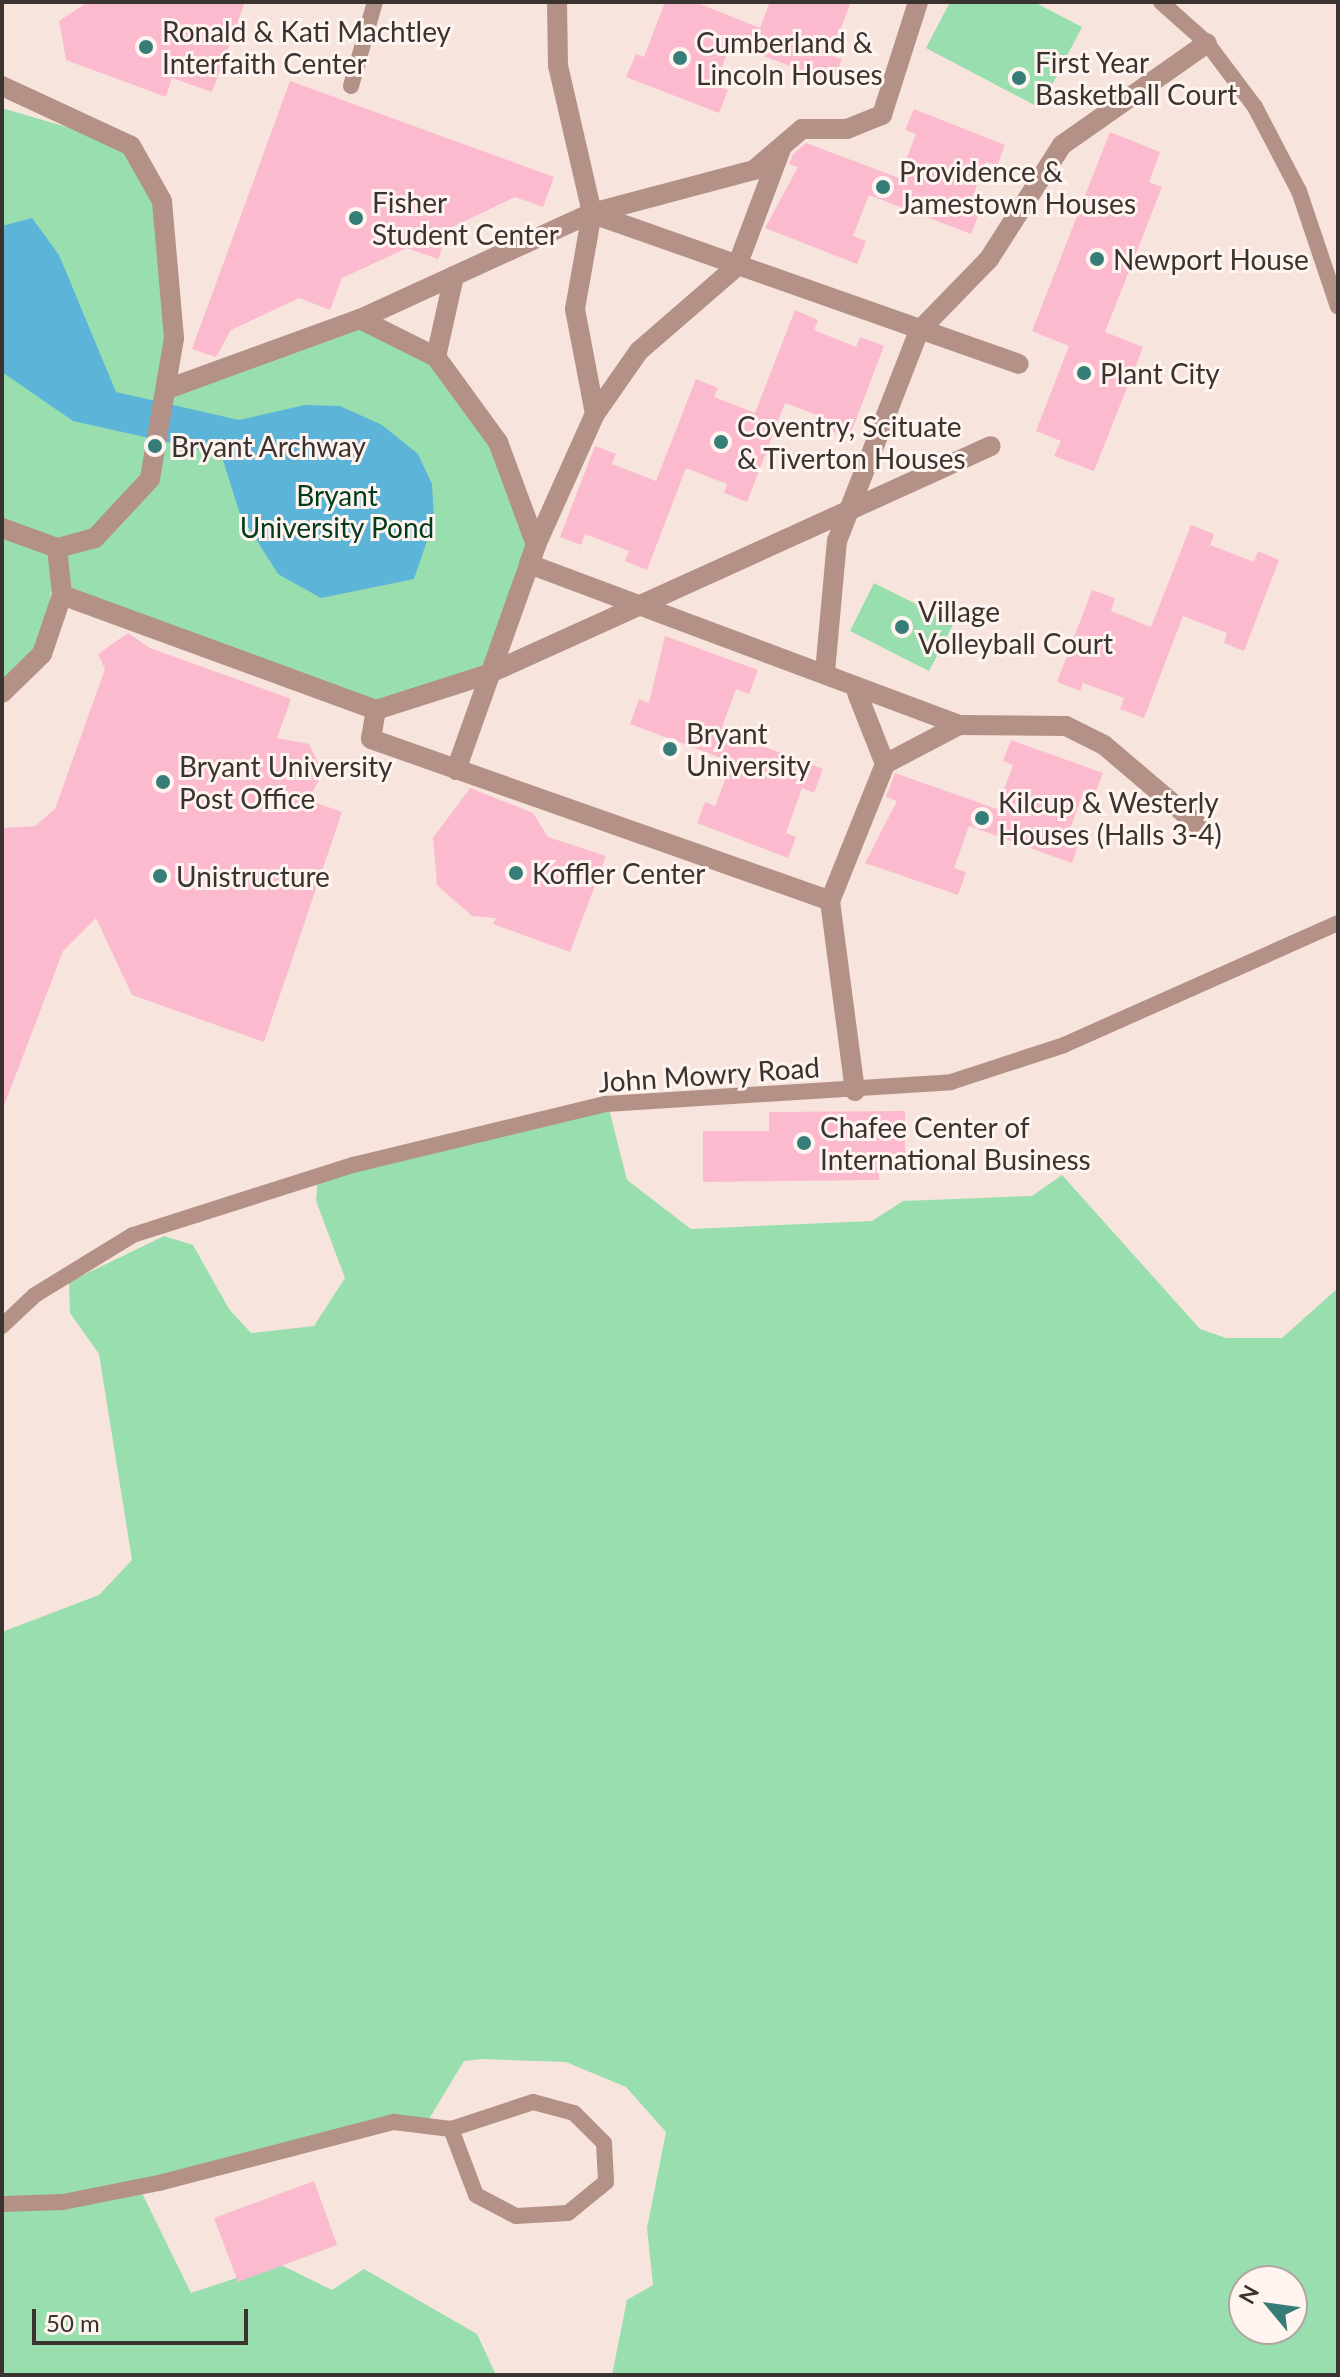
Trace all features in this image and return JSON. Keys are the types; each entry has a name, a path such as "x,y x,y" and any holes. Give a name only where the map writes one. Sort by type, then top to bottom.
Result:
{"street":[{"path":"557,2 558,66 592,213 575,309 595,414"},
{"path":"170,388 360,319 592,213 626,210 754,170 802,129 847,129 882,115 918,2"},
{"path":"825,672 837,541 919,331 989,259 1062,145 1207,43"},
{"path":"2,528 57,548 95,538 150,479 170,388 162,201 131,146 7,85"},
{"path":"456,770 486,675 532,555 595,414 639,351 737,266 782,146"},
{"path":"592,213 1018,364"},
{"path":"436,357 454,276"},
{"path":"360,319 436,357 498,442 532,555 630,606 825,672 857,693 959,725 1066,726 1104,745 1198,825"},
{"path":"62,595 376,710 486,675 854,504 991,446"},
{"path":"2,693 42,654 62,595 57,548"},
{"path":"857,693 885,764"},
{"path":"376,710 371,739 830,901"},
{"path":"855,1091 830,901 885,764 959,725"}],"lane":[{"path":"351,86 375,2"},
{"path":"1161,2 1207,43 1255,107 1299,191 1338,307"},
{"name":"John Mowry Road","path":"2,1326 35,1295 133,1235 353,1165 606,1104 855,1091 951,1082 1004,1068 1338,923"},
{"path":"2,2204 63,2202 159,2183 394,2122 451,2129 533,2102 574,2113 604,2143 606,2182 568,2213 516,2216 476,2195 451,2129"}],"green space":[{"name":"First Year Basketball Court","path":"950,2 1034,2 1082,27 1040,108 926,48"},
{"name":"Bryant University Pond","path":"2,108 131,146 162,201 171,387 360,319 436,357 498,442 536,545 486,675 376,710 62,595 57,552 42,654 2,693"},
{"name":"Village Volleyball Court","path":"874,583 954,623 929,671 850,631"},
{"path":"609,1109 627,1180 691,1229 872,1221 903,1201 1032,1196 1062,1175 1200,1329 1226,1338 1282,1338 1338,1288 1338,2375 612,2375 627,2300 653,2285 647,2228 666,2132 626,2087 566,2062 482,2059 464,2061 426,2124 389,2120 141,2191 191,2293 279,2264 332,2290 364,2269 477,2334 496,2375 2,2375 2,1632 99,1595 132,1560 99,1354 70,1313 69,1282 164,1236 193,1245 229,1309 251,1333 314,1326 345,1278 316,1201 318,1175"}],"water":[{"path":"32,218 59,255 116,392 239,420 305,405 340,406 382,425 418,454 432,484 434,520 414,579 321,598 278,574 240,514 221,454 73,421 2,372 2,226"}],"building":[{"name":"Ronald & Kati Machtley Interfaith Center","path":"88,2 245,2 212,92 172,78 166,97 66,60 59,21"},
{"name":"Cumberland & Lincoln Houses","path":"665,2 695,2 760,28 770,2 851,2 830,55 842,59 833,83 731,43 715,85 728,90 719,113 626,77 636,54 644,57"},
{"name":"Fisher Student Center","path":"290,81 554,177 543,207 515,197 450,228 438,259 407,248 342,278 330,310 299,298 231,330 216,357 192,349"},
{"name":"Providence & Jamestown Houses","path":"914,109 1005,145 997,166 986,162 969,206 980,210 971,234 869,195 853,236 866,241 857,264 765,228 798,167 789,164 793,154 806,143 899,178 916,134 905,130"},
{"name":"Newport House","path":"1110,132 1160,152 1149,182 1162,187 1105,332 1143,347 1094,471 1054,456 1061,441 1036,431 1069,346 1032,331"},
{"name":"Coventry, Scituate & Tiverton Houses","path":"795,310 818,320 814,330 856,347 860,337 884,346 849,438 824,428 828,419 785,403 747,502 724,493 727,484 686,468 647,570 625,561 629,551 585,534 581,545 560,537 595,446 616,454 612,464 656,481 696,379 718,388 714,397 755,413"},
{"path":"1191,525 1214,534 1210,545 1254,562 1258,551 1279,560 1244,651 1224,643 1227,633 1183,616 1144,718 1120,709 1124,698 1083,683 1080,691 1057,682 1092,590 1115,598 1111,611 1151,627"},
{"name":"Unistructure","path":"128,633 150,648 291,699 277,738 309,744 323,773 308,800 342,812 264,1042 132,995 96,918 63,951 2,1111 2,828 35,826 55,809 105,669 98,654"},
{"path":"665,636 758,670 749,694 736,689 721,730 823,769 814,793 802,788 786,833 796,837 788,858 697,823 705,802 715,806 732,762 630,724 639,699 649,703"},
{"name":"Kilcup & Westerly Houses (Halls 3-4)","path":"1011,740 1103,773 1095,794 1084,790 1068,835 1080,839 1072,863 969,826 954,868 966,872 958,895 865,863 897,801 886,797 895,773 997,809 1013,765 1003,761"},
{"name":"Koffler Center","path":"470,788 533,813 548,837 606,856 570,952 493,924 496,918 472,916 437,885 433,838"},
{"name":"Chafee Center of International Business","path":"905,1111 905,1154 879,1155 879,1180 703,1182 703,1131 769,1131 769,1112"},
{"path":"314,2181 337,2245 238,2282 214,2218"}],"place":[{"name":"Ronald & Kati Machtley Interfaith Center","path":"146,47"},
{"name":"Cumberland & Lincoln Houses","path":"680,58"},
{"name":"First Year Basketball Court","path":"1019,78"},
{"name":"Providence & Jamestown Houses","path":"883,187"},
{"name":"Fisher Student Center","path":"356,218"},
{"name":"Newport House","path":"1097,259"},
{"name":"Plant City","path":"1084,373"},
{"name":"Coventry, Scituate & Tiverton Houses","path":"721,442"},
{"name":"Bryant Archway","path":"155,446"},
{"name":"Village Volleyball Court","path":"902,627"},
{"name":"Bryant University","path":"670,749"},
{"name":"Bryant University Post Office","path":"163,782"},
{"name":"Kilcup & Westerly Houses (Halls 3-4)","path":"982,818"},
{"name":"Koffler Center","path":"516,873"},
{"name":"Unistructure","path":"160,876"},
{"name":"Chafee Center of International Business","path":"804,1143"}]}
